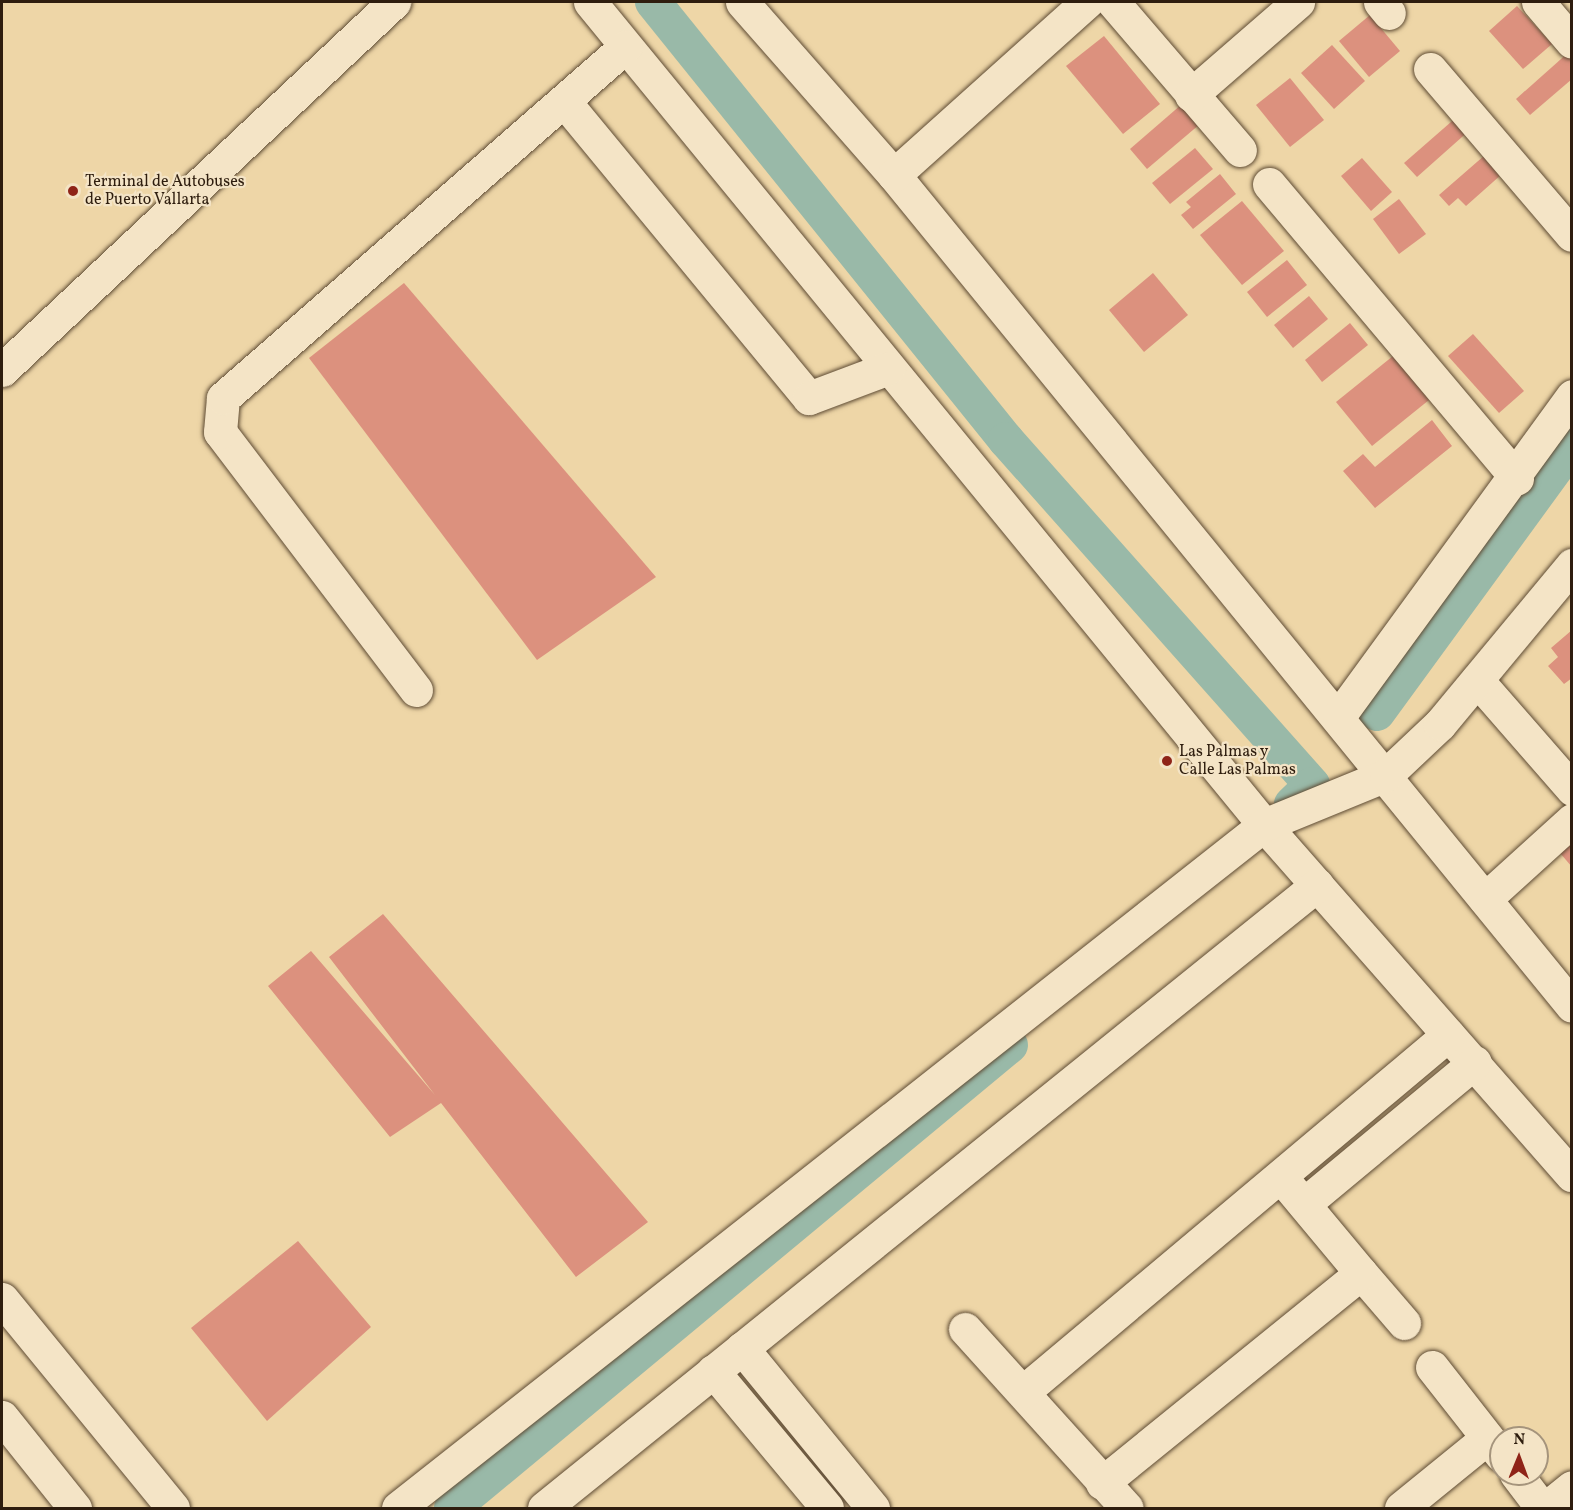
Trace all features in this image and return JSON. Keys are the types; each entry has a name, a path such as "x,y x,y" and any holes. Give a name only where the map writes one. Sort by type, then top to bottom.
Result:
{"street":[{"path":"2,370 394,2"},
{"path":"590,2 1264,825 1475,1062 1572,1175"},
{"path":"742,2 894,175 1339,716 1572,1006"},
{"path":"894,175 1087,2"},
{"path":"1113,2 1240,150"},
{"path":"1191,95 1298,2"},
{"path":"1538,2 1572,42"},
{"path":"416,690 220,432 223,398 625,46"},
{"path":"1430,69 1572,235"},
{"path":"564,101 809,398 890,368"},
{"path":"1269,184 1517,478"},
{"path":"1339,716 1517,478 1572,396"},
{"path":"398,1509 1264,825 1386,775 1440,724 1572,565"},
{"path":"1477,680 1572,789"},
{"path":"1485,899 1572,820"},
{"path":"544,1509 1317,885"},
{"path":"1024,1391 1449,1035"},
{"path":"1304,1204 1475,1062"},
{"path":"1281,1177 1404,1323"},
{"path":"1102,1483 1361,1273"},
{"path":"2,1299 173,1509"},
{"path":"965,1329 1024,1391 1126,1509"},
{"path":"742,1348 873,1509"},
{"path":"1432,1367 1489,1441"},
{"path":"714,1371 827,1509"},
{"path":"2,1417 75,1509"},
{"path":"1401,1509 1489,1450"},
{"path":"1526,1486 1544,1509 1572,1487"}],"building":[{"path":"1517,6 1552,44 1523,69 1489,31"},
{"path":"1370,15 1400,51 1369,77 1339,41"},
{"path":"1104,36 1160,104 1123,134 1066,66"},
{"path":"1332,45 1365,81 1334,109 1301,73"},
{"path":"1570,51 1572,79 1530,115 1516,99"},
{"path":"1290,78 1324,120 1290,147 1256,105"},
{"path":"1182,104 1200,124 1147,169 1130,149"},
{"path":"1459,115 1471,129 1417,177 1404,163"},
{"path":"1195,148 1213,169 1170,204 1152,183"},
{"path":"1485,155 1502,174 1466,206 1458,198 1449,206 1439,195"},
{"path":"1362,158 1392,192 1371,211 1341,176"},
{"path":"1220,174 1236,194 1193,229 1181,215 1191,207 1186,202"},
{"path":"1399,199 1426,234 1399,254 1373,219"},
{"path":"1242,201 1284,251 1242,285 1200,235"},
{"path":"1287,260 1307,285 1267,317 1247,292"},
{"path":"1153,273 1188,315 1144,352 1109,310"},
{"path":"404,283 656,577 537,660 309,358"},
{"path":"1309,296 1328,319 1293,348 1274,325"},
{"path":"1350,323 1368,345 1322,382 1305,360"},
{"path":"1473,334 1524,391 1499,413 1448,356"},
{"path":"1393,356 1429,400 1372,446 1336,402"},
{"path":"1432,420 1452,446 1375,508 1343,471 1363,454 1375,467"},
{"path":"1572,630 1572,678 1564,684 1548,666 1558,657 1551,648"},
{"path":"1572,843 1572,867 1560,853"},
{"path":"383,914 648,1222 576,1277 441,1103 390,1137 268,986 311,951 435,1095 329,957"},
{"path":"298,1241 371,1327 267,1421 191,1328"}],"waterway":[{"path":"653,2 1006,440 1312,785 1292,804"},
{"path":"1377,713 1572,446"},
{"path":"452,1508 1010,1045"}],"place":[{"name":"Terminal de Autobuses de Puerto Vallarta","path":"73,191"},
{"name":"Las Palmas y Calle Las Palmas","path":"1167,761"}]}
